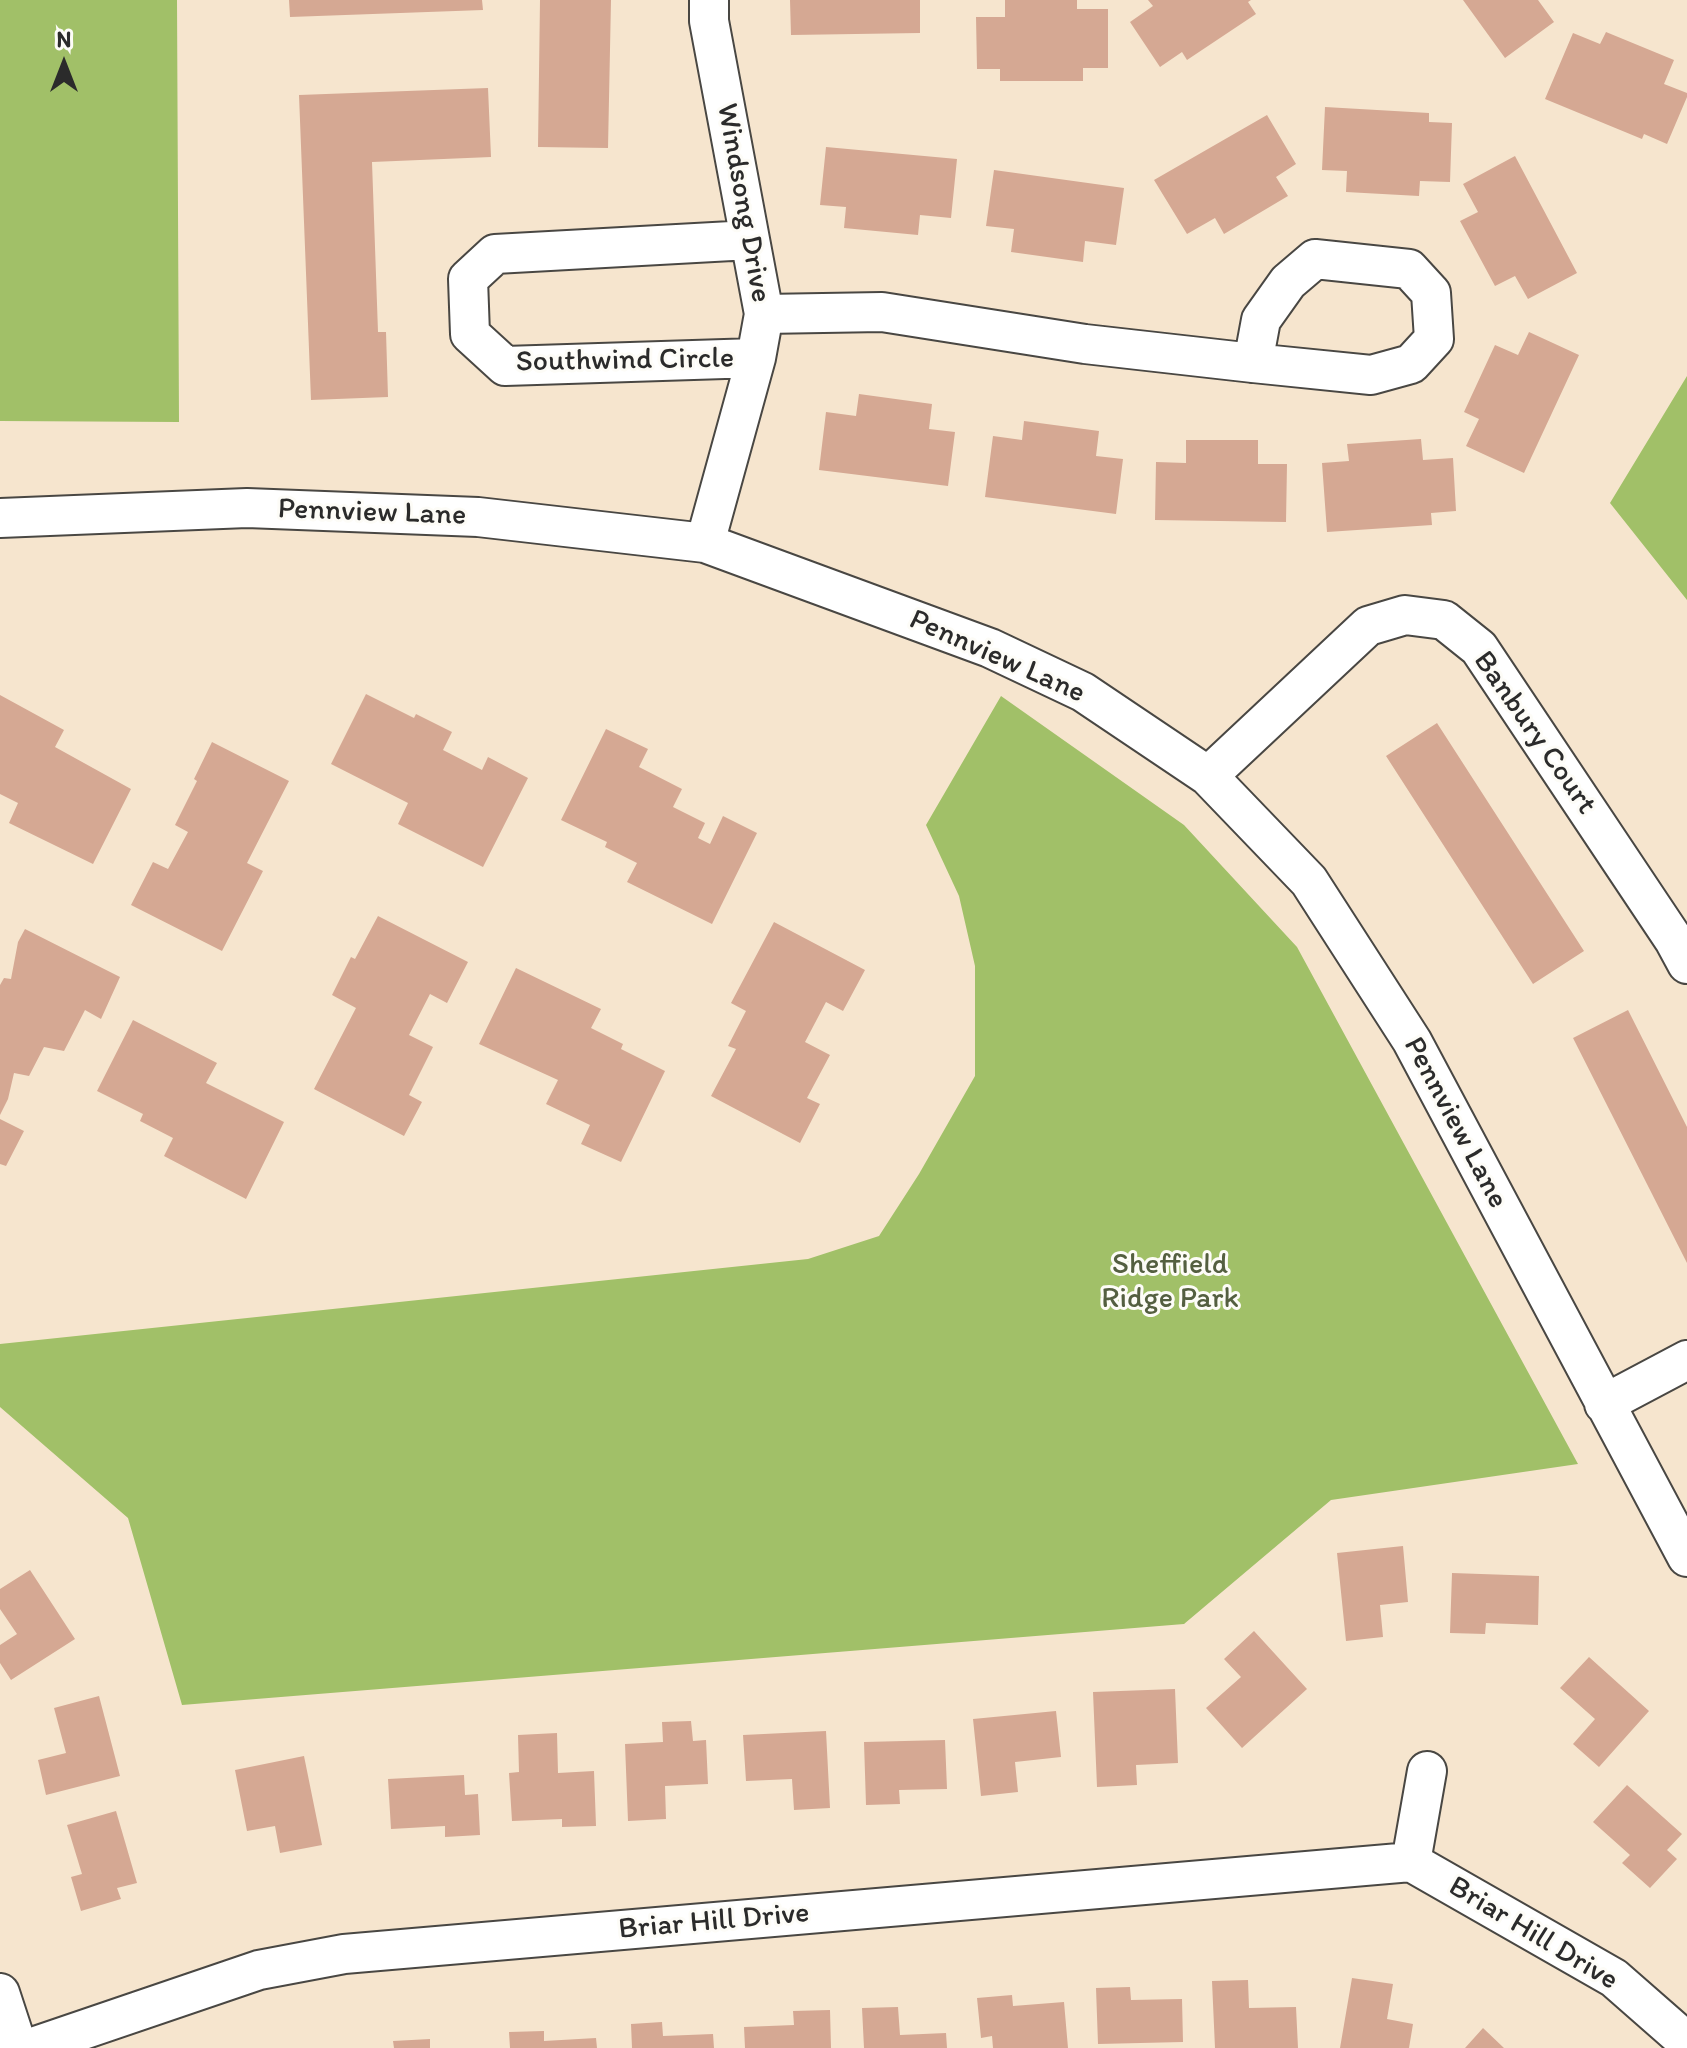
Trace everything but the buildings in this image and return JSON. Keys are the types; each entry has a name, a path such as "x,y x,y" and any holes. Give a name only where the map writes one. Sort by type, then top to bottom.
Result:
{"street":[{"name":"Windsong Drive","path":"705,543 756,358 764,314 709,21 709,0"},
{"name":"Southwind Circle","path":"750,240 495,254 468,279 470,334 505,366 756,358"},
{"name":"Southwind Circle","path":"764,314 882,312 1085,344 1253,363 1371,375 1411,364 1434,339 1431,293 1409,269 1315,259 1288,282 1261,320 1253,363"},
{"name":"Pennview Lane","path":"0,518 247,508 478,517 705,543 990,648 1083,692 1208,776 1309,881 1412,1041 1687,1557"},
{"name":"Banbury Court","path":"1208,776 1368,626 1405,615 1444,620 1479,648 1683,949"},
{"path":"1604,1404 1687,1360"},
{"path":"1411,1862 1427,1771"},
{"name":"Briar Hill Drive","path":"30,2048 259,1970 344,1954 1411,1862 1614,1978 1687,2042"},
{"path":"0,1993 18,2048"}],"green space":[{"path":"0,0 177,0 179,422 0,421"},
{"path":"1687,376 1687,600 1610,503"},
{"name":"Sheffield Ridge Park","path":"1001,696 1184,825 1297,947 1578,1464 1331,1500 1184,1624 182,1705 128,1518 0,1407 0,1344 808,1259 879,1236 919,1174 975,1076 975,966 959,896 926,825"}]}
